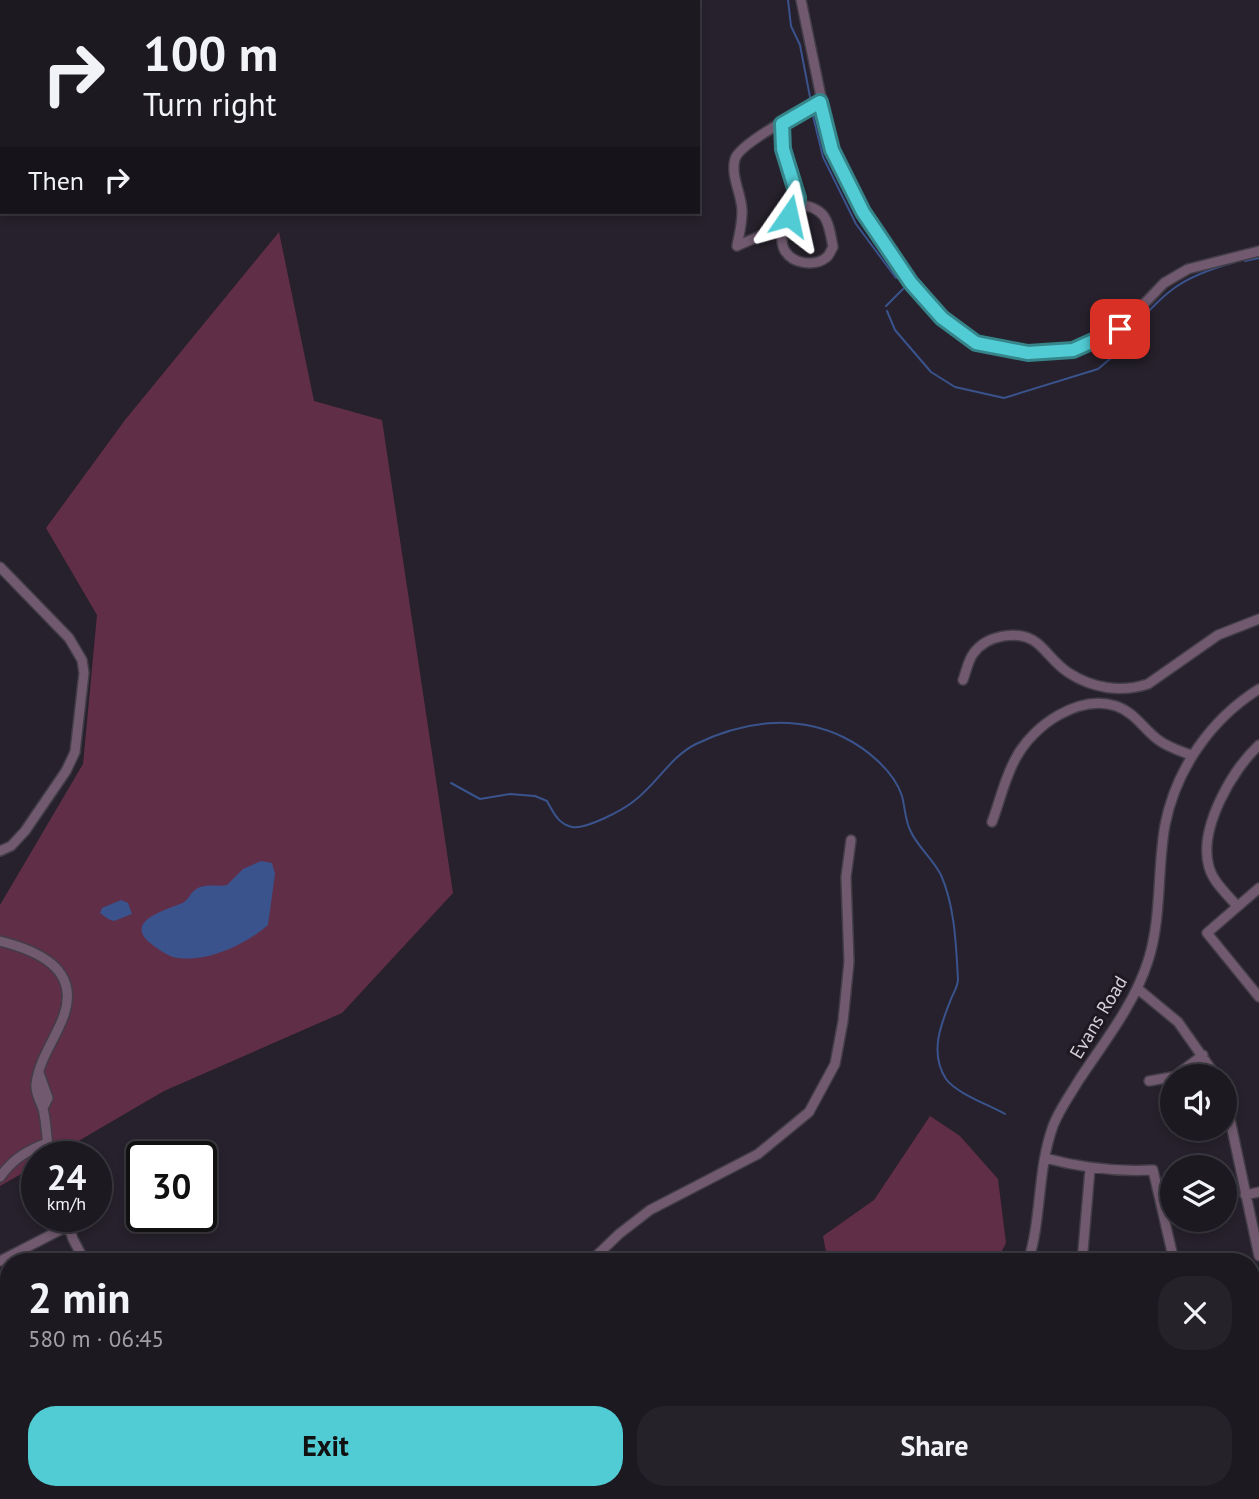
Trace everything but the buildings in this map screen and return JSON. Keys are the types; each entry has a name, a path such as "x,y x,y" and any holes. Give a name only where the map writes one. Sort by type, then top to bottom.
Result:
{"street":[{"path":"801,0 832,150 863,212 915,288 942,318 976,343 1028,353 1073,350 1120,329 1164,283 1188,269 1259,251"},
{"path":"782,124 783,149 798,198 797,204 775,229 737,246 743,212 734,174 735,160 740,151 749,144 782,124 820,102"},
{"path":"783,222 785,252 800,263 827,257 833,247 829,223 822,211 797,204"},
{"path":"0,567 69,638 82,660 84,673 75,752 66,771 25,831 11,846 0,851"},
{"path":"963,680 972,655 988,642 1011,634 1036,642 1068,673 1087,682 1109,688 1135,688 1147,684 1218,635 1259,619"},
{"name":"Evans Road","path":"1029,1253 1045,1158 1054,1125 1138,989 1149,959 1155,927 1165,826 1170,805 1191,755 1213,727 1235,706 1259,689"},
{"path":"992,822 1016,757 1029,738 1051,720 1076,707 1098,704 1116,706 1134,715 1164,745 1191,755"},
{"path":"1237,906 1213,876 1208,865 1207,850 1216,810 1227,784 1259,745"},
{"path":"599,1253 650,1210 758,1154 809,1112 835,1064 843,1021 849,962 846,877 851,840"},
{"path":"1259,888 1207,933 1259,997"},
{"path":"0,941 20,946 48,959 65,987 67,1004 64,1015 39,1073 48,1098 43,1108 47,1141"},
{"path":"1138,989 1178,1022 1209,1064"},
{"path":"1191,1064 1203,1055"},
{"path":"1149,1081 1160,1079"},
{"path":"1234,1141 1258,1253"},
{"path":"0,1177 21,1154"},
{"path":"1045,1158 1090,1169 1125,1172 1153,1170 1172,1253"},
{"path":"1083,1253 1090,1169"},
{"path":"1245,1195 1259,1192"},
{"path":"13,1253 48,1232"},
{"path":"71,1232 81,1253"}],"shaded area":[{"path":"279,232 314,401 382,420 453,893 342,1013 164,1091 78,1141 21,1141 21,1174 0,1186 0,905 83,764 97,615 46,528 125,420"},
{"path":"930,1116 960,1136 998,1179 1006,1243 1001,1253 826,1253 823,1236 874,1200"}],"water":[{"path":"261,861 272,863 275,874 268,925 248,939 214,955 190,959 168,955 145,938 143,924 155,914 183,903 199,888 227,885 243,869"},
{"path":"121,900 128,903 132,914 114,921 100,913 102,908"}],"waterway":[{"path":"788,0 791,26 800,45 810,97"},
{"path":"813,116 823,157 856,224 896,278"},
{"path":"1245,261 1259,258"},
{"path":"1131,330 1155,304 1176,287 1200,274 1235,262"},
{"path":"886,306 903,289"},
{"path":"887,311 895,330 931,372 955,387 1004,398 1098,369 1117,353 1128,335"},
{"path":"451,783 480,799 510,794 535,796 547,801 556,817 563,823 578,827 629,805 687,749 732,730 769,723 788,723 825,730 852,742 878,761 893,778 902,796 909,828 941,875 946,887 954,926 958,979 938,1039 941,1069 946,1079 957,1089 1005,1114"}],"route":[{"path":"789,216 798,198 783,149 782,124 820,102 832,150 863,212 911,283 942,318 976,343 1028,353 1073,350 1120,329"}]}
